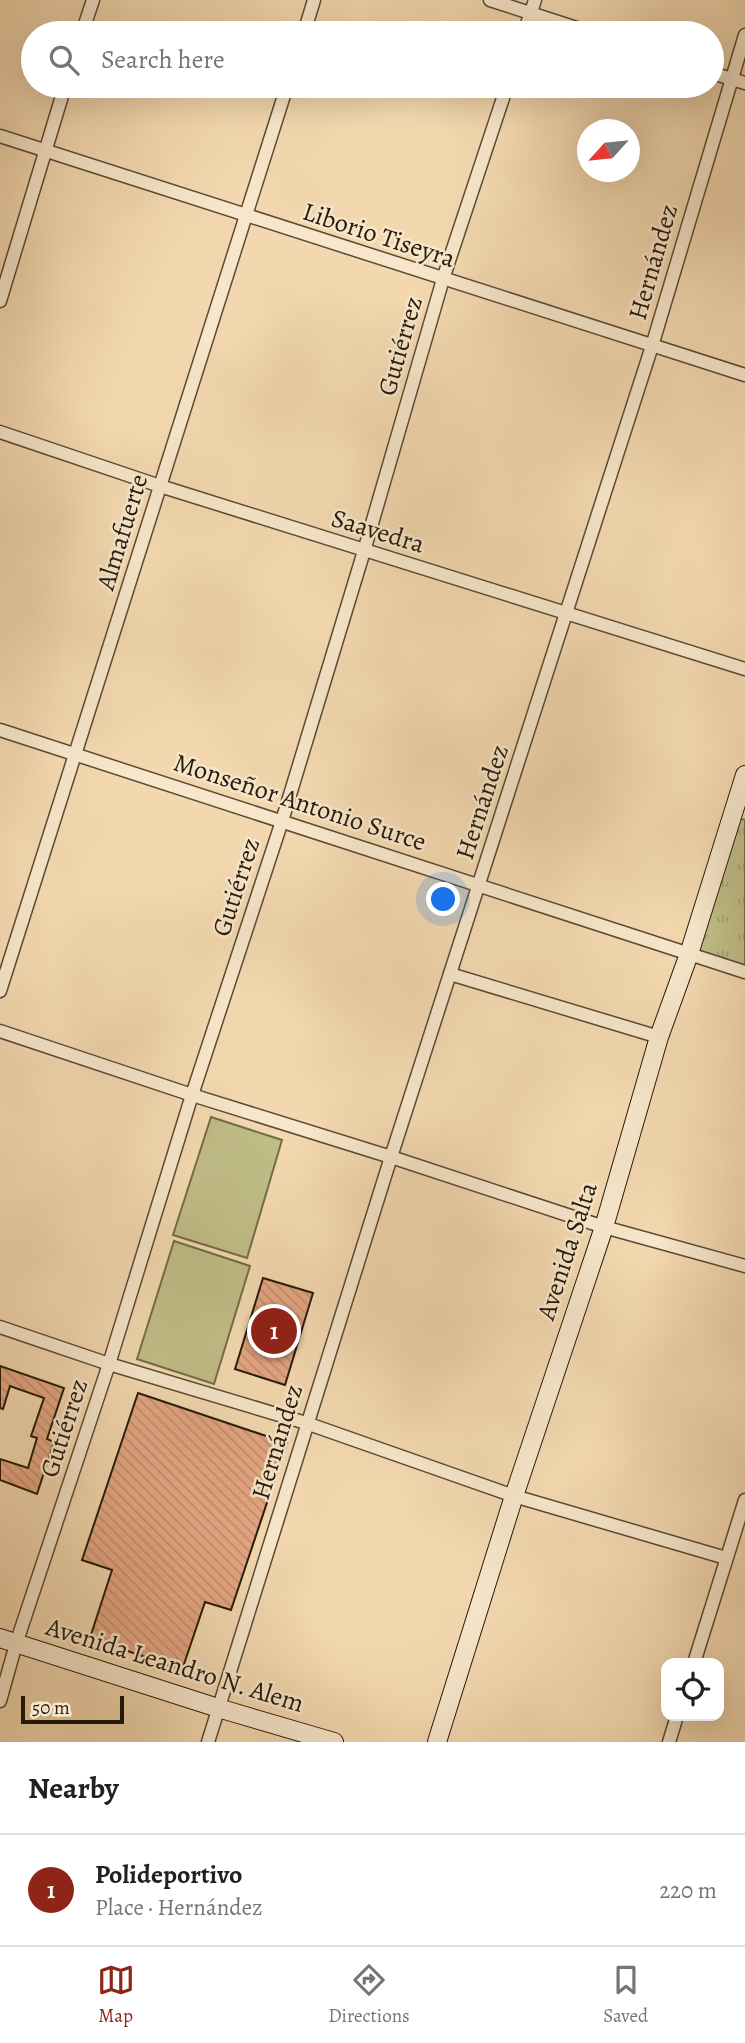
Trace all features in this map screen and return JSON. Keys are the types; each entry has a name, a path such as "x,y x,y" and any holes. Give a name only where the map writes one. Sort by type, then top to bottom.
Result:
{"main road":[{"name":"Avenida Salta","path":"437,1742 514,1496 604,1227 659,1037 738,818 745,775"},
{"name":"Avenida Leandro N. Alem","path":"8,1641 218,1709 334,1742"}],"street":[{"path":"86,21 93,0"},
{"path":"308,21 314,0"},
{"path":"491,0 555,21"},
{"path":"528,21 535,0"},
{"name":"Hernández","path":"208,1742 306,1423 652,346 745,35"},
{"path":"724,77 745,83"},
{"path":"0,301 61,98"},
{"name":"Almafuerte","path":"0,991 283,98"},
{"name":"Gutiérrez","path":"0,1701 8,1641 109,1364 192,1095 282,821 443,279 503,98"},
{"name":"Liborio Tiseyra","path":"0,136 745,374"},
{"name":"Saavedra","path":"0,432 364,551 745,669"},
{"name":"Monseñor Antonio Surce","path":"0,730 745,972"},
{"path":"450,974 659,1037"},
{"path":"0,1031 604,1227 745,1266"},
{"path":"0,1327 109,1364 306,1423 514,1496 726,1558"},
{"path":"696,1658 745,1500"},
{"path":"669,1742 675,1721"}],"green space":[{"path":"732,816 745,820 745,972 689,954"},
{"path":"211,1117 282,1140 247,1258 173,1235"},
{"path":"174,1241 250,1266 214,1384 137,1359"}],"building":[{"path":"263,1278 313,1293 285,1385 235,1369"},
{"path":"0,1366 64,1388 47,1439 54,1442 37,1494 0,1480 0,1459 28,1468 37,1438 31,1436 44,1398 10,1386 3,1409 0,1408"},
{"path":"138,1393 287,1443 231,1610 205,1602 182,1670 90,1638 112,1570 82,1560"}],"place":[{"name":"Polideportivo","path":"274,1331"}]}
